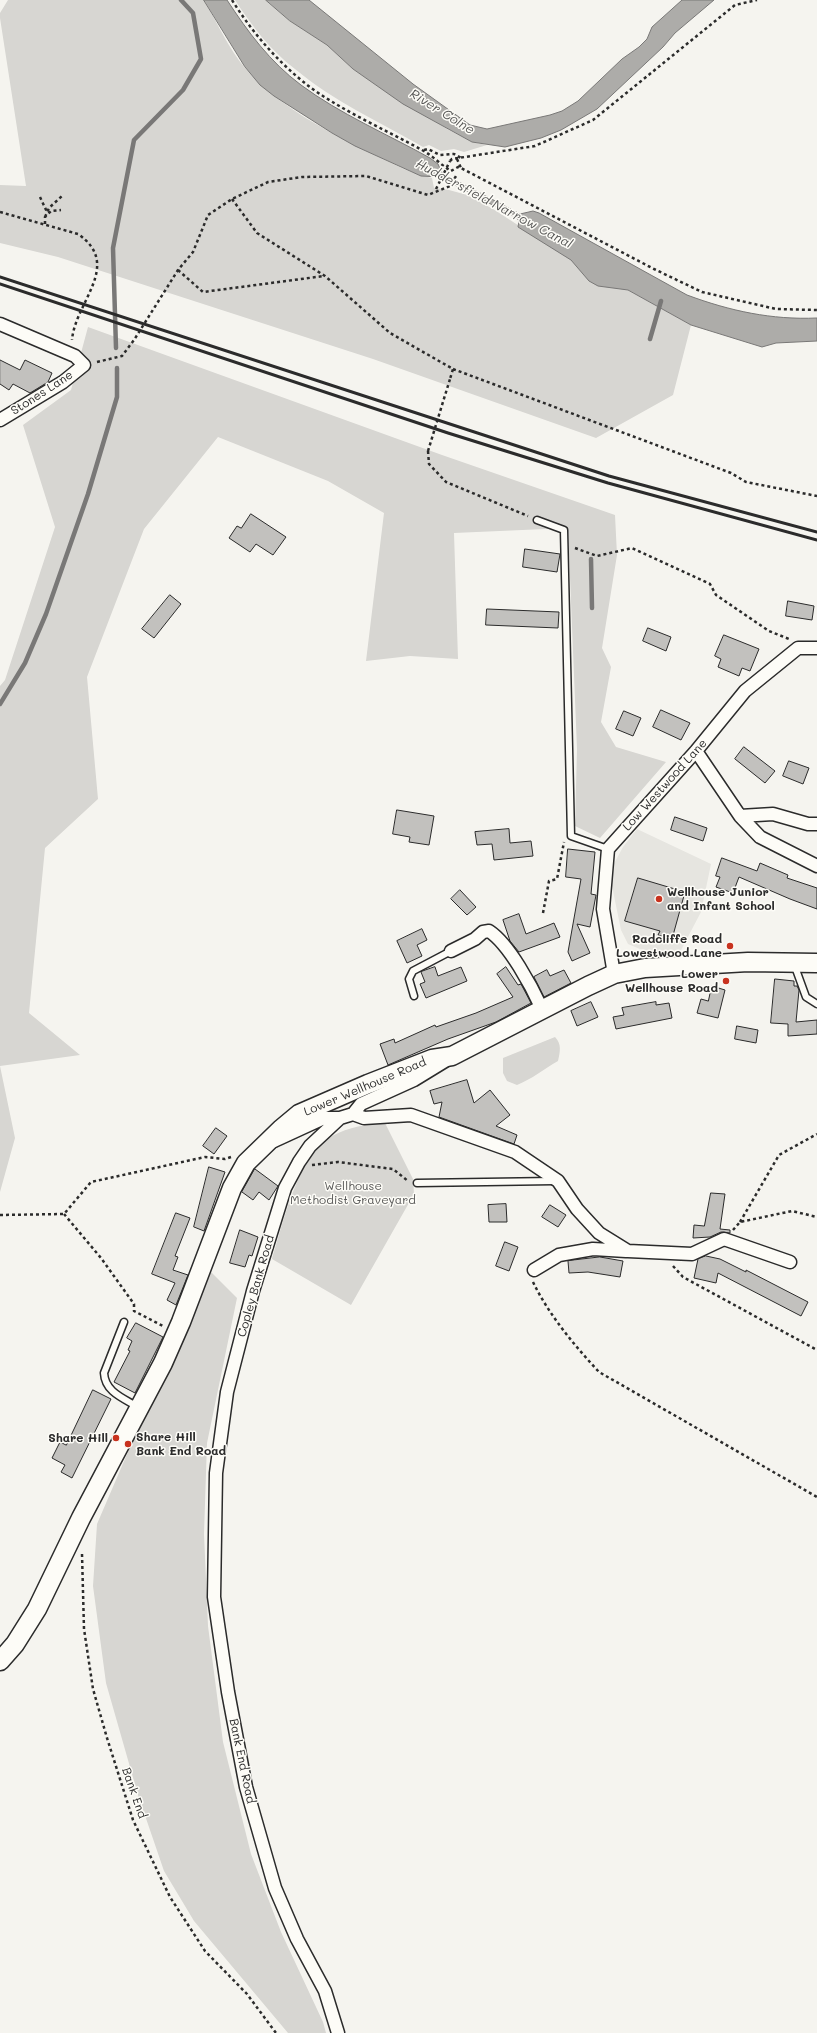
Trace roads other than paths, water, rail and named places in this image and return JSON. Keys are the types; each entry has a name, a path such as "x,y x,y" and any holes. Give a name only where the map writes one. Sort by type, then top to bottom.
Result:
{"street":[{"name":"Stones Lane","path":"0,324 75,356 84,365 63,382 0,420"},
{"name":"Low Westwood Lane","path":"608,849 696,751 745,691 798,648 817,648"},
{"path":"696,751 740,816 760,837 817,866"},
{"path":"740,816 773,814 808,824 817,824"},
{"path":"608,849 603,909 614,974"},
{"path":"451,951 475,939 483,932 489,931 501,943 523,974 542,1009"},
{"name":"Lower Wellhouse Road","path":"265,1146 281,1128 299,1114 368,1084 432,1059 452,1056 542,1009 614,974 645,968 748,962 817,963"},
{"name":"Copley Bank Road","path":"265,1146 324,1118 340,1118 352,1114 361,1104 414,1080 439,1066 452,1056"},
{"path":"352,1114 364,1118 411,1115 515,1152 558,1181 577,1209 599,1233 628,1251"},
{"name":"Copley Bank Road","path":"216,1473 227,1392 253,1291 279,1204 299,1162 310,1146 340,1118"},
{"path":"0,1661 15,1644 37,1609 82,1518 163,1363 232,1188 246,1163 265,1146"},
{"path":"534,1270 559,1255 573,1252 593,1249 692,1254 724,1239 790,1262"},
{"name":"Bank End Road","path":"216,1473 214,1597 228,1692 246,1787 274,1888 297,1939 326,1991 338,2033"}],"lane":[{"path":"537,520 564,530 571,836 608,849"},
{"path":"414,996 409,979 412,971 451,951"},
{"path":"793,962 806,997 817,1004"},
{"path":"417,1183 558,1181"},
{"path":"124,1322 104,1373 104,1377 110,1390 139,1407"}],"water":[{"name":"Huddersfield Narrow Canal","path":"204,0 227,0 260,46 279,67 301,85 332,105 430,158 438,164 442,173 520,214 533,211 539,213 687,295 719,306 767,316 784,318 817,318 817,341 776,343 762,347 691,325 628,290 598,286 589,281 571,260 518,227 519,221 517,218 440,177 421,176 355,146 274,96 260,85 245,67"},
{"name":"River Colne","path":"266,0 309,0 413,84 470,125 487,129 562,111 578,101 622,59 639,47 647,39 652,27 682,0 714,0 675,33 663,47 597,109 561,130 541,138 505,147 472,142 403,104 353,69 327,45 290,21"}],"waterway":[{"path":"116,348 113,248 134,140 183,90 201,59 193,13 181,0"},
{"path":"650,339 661,301"},
{"path":"0,704 25,663 46,614 88,494 117,397 117,368"},
{"path":"591,559 592,608"}],"railway":[{"path":"0,277 609,476 817,532"},
{"path":"0,284 448,433 608,483 817,540"}],"place":[{"name":"Wellhouse Junior and Infant School","path":"659,899"},
{"name":"Radcliffe Road Lowestwood Lane","path":"730,946"},
{"name":"Lower Wellhouse Road","path":"726,981"},
{"name":"Share Hill","path":"116,1438"},
{"name":"Share Hill Bank End Road","path":"128,1444"}],"park label":[{"name":"Wellhouse Methodist Graveyard","path":"353,1193"}]}
